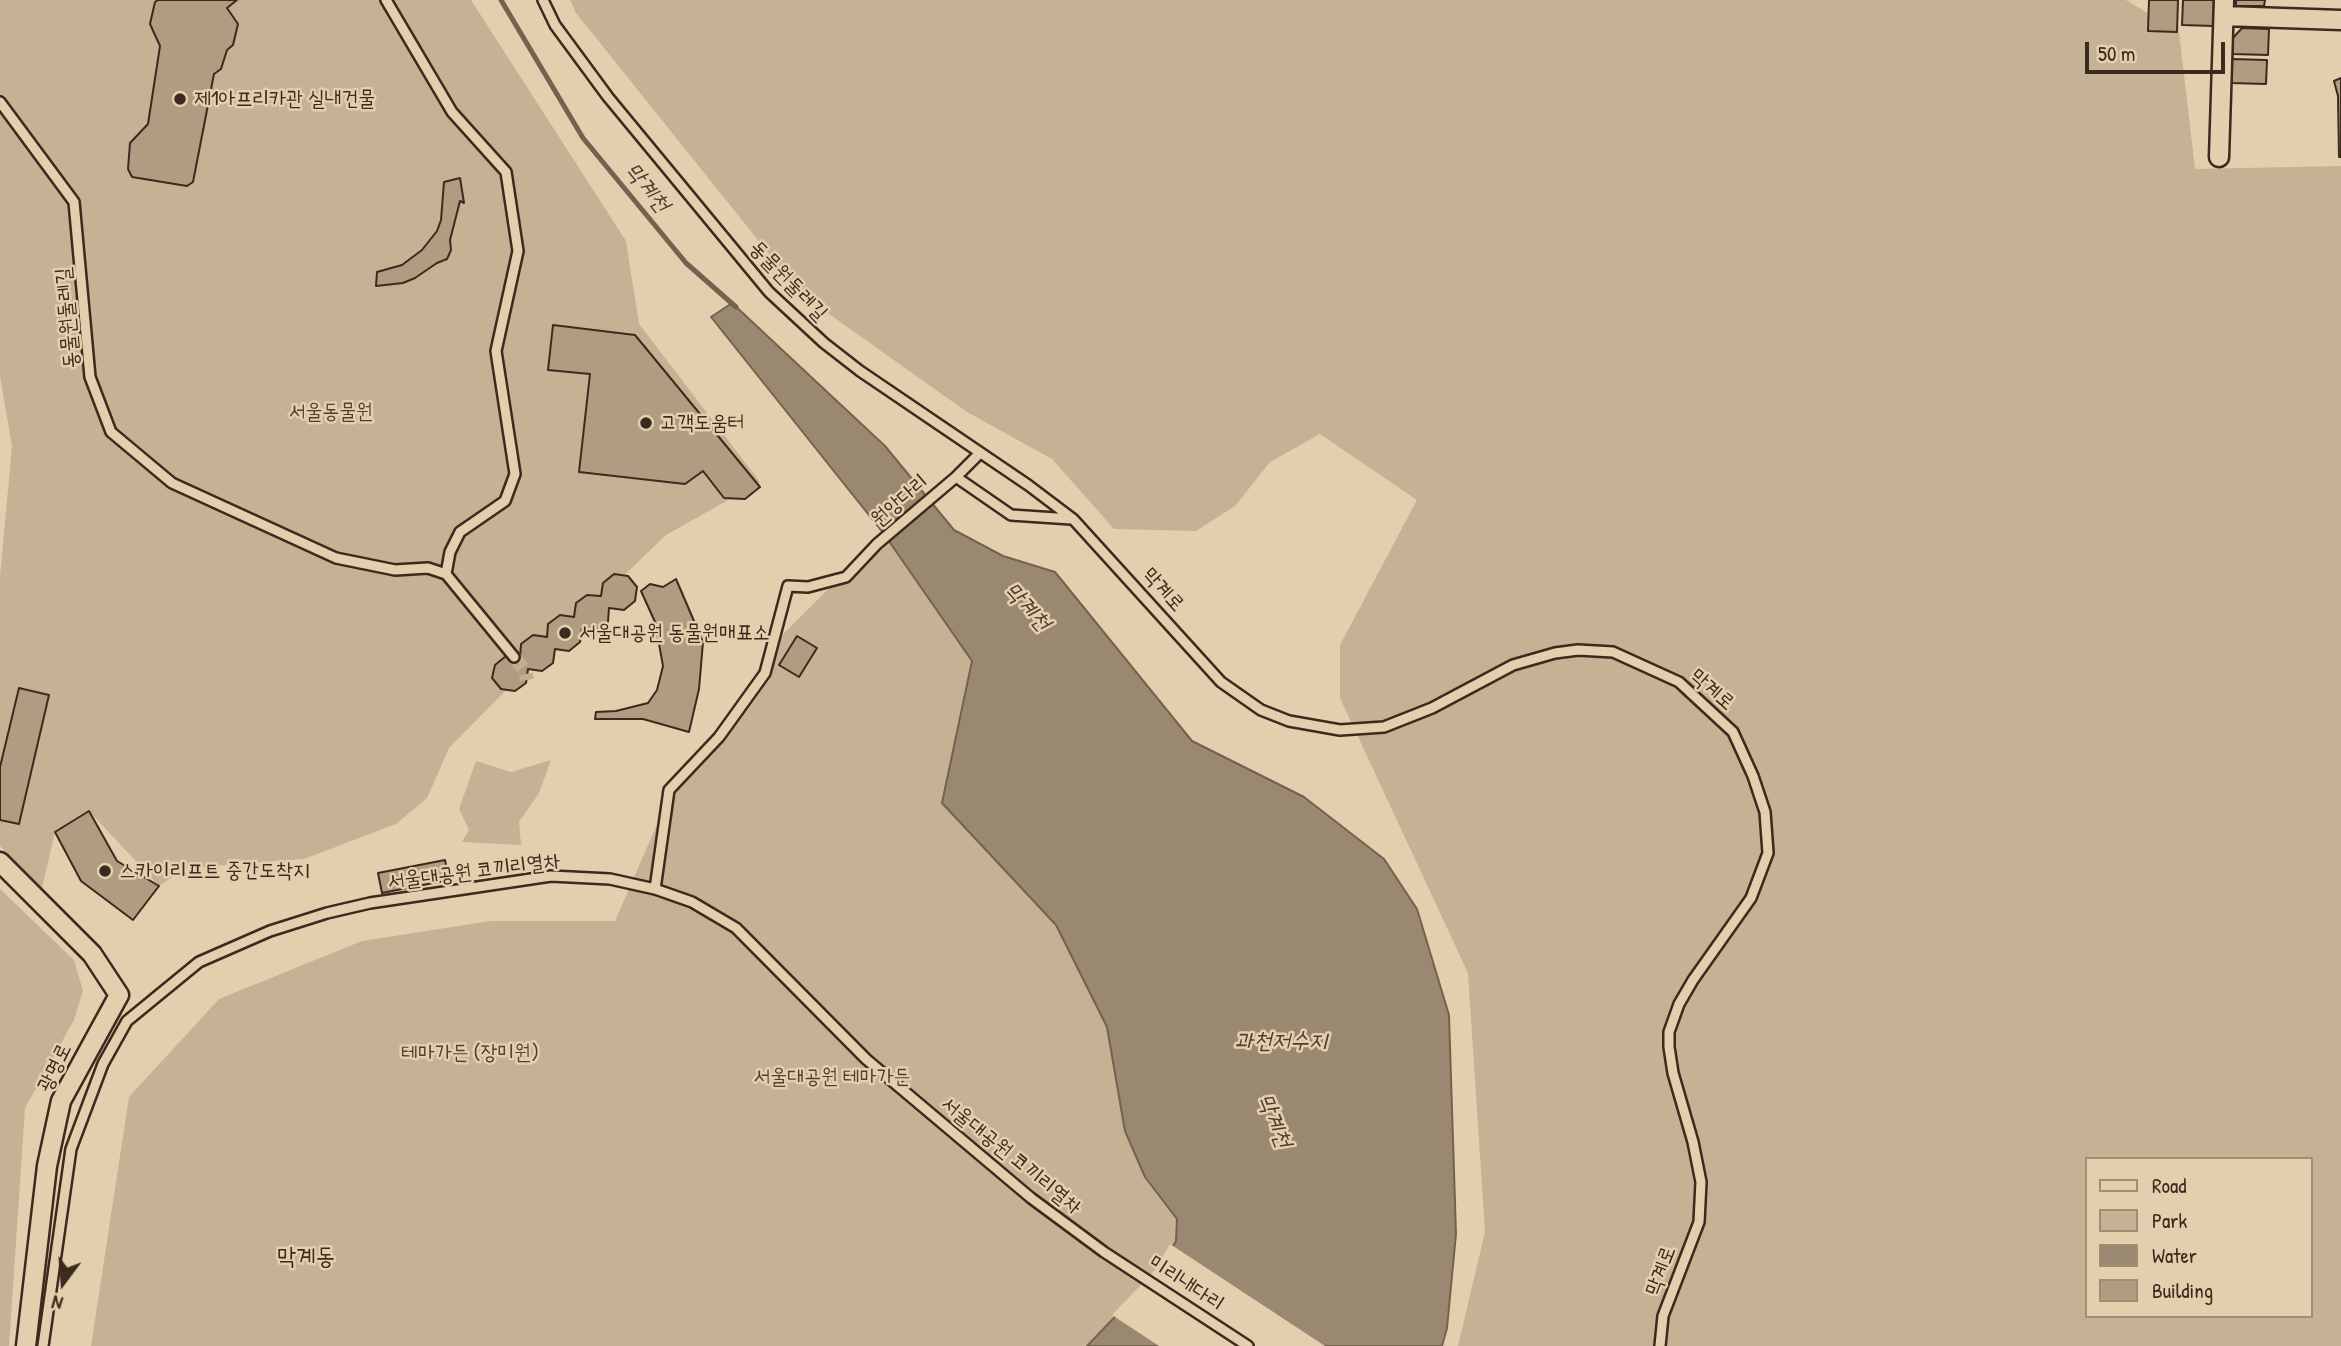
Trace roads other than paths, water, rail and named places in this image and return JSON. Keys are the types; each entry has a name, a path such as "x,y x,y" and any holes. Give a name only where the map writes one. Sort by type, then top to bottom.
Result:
{"street":[{"path":"2317,19 2318,0"},
{"path":"2219,157 2224,8 2341,20"},
{"name":"광명로","path":"0,862 92,954 119,995 61,1101 47,1166 26,1346"}],"lane":[{"path":"386,0 452,112 506,172 518,251 496,351 515,474 505,501 460,532 450,552 446,574 514,657"},
{"name":"동물원둘레길","path":"543,0 555,25 608,97 769,292 824,343 860,371 1028,485 1073,519"},
{"name":"동물원둘레길","path":"0,102 74,202 90,377 111,432 172,483 336,558 395,570 428,568 446,574"},
{"name":"원앙다리","path":"655,889 669,790 719,737 765,673 788,586 808,587 846,577 877,544 980,453"},
{"path":"956,477 1011,515 1073,519"},
{"name":"막계로","path":"1073,519 1221,682 1261,710 1289,721 1340,730 1384,727 1432,708 1513,665 1555,653 1578,650 1613,652 1679,682 1733,732 1753,776 1765,812 1768,853 1751,898 1693,979 1679,1004 1670,1032 1673,1073 1701,1181 1699,1222 1663,1316 1660,1346"},
{"name":"서울대공원 코끼리열차","path":"43,1346 71,1149 103,1064 127,1021 199,962 270,931 370,903 551,876 610,879 655,889 692,902 736,928 866,1059 1031,1198 1104,1252"},
{"name":"미리내다리","path":"1104,1252 1248,1346"}],"water":[{"name":"과천저수지","path":"732,303 885,446 954,530 1003,556 1055,572 1192,741 1304,797 1384,859 1417,909 1449,1015 1456,1234 1447,1328 1442,1346 1087,1346 1158,1272 1176,1241 1177,1219 1145,1177 1125,1131 1107,1027 1056,925 942,803 972,661 884,534 711,317"}],"waterway":[{"name":"막계천","path":"501,0 583,138 686,263 736,307"}],"tunnel":[{"path":"514,657 525,671 527,680"}],"place":[{"name":"제1아프리카관 실내건물","path":"180,99"},
{"name":"고객도움터","path":"646,423"},
{"name":"서울대공원 동물원매표소","path":"565,633"},
{"name":"스카이리프트 중간도착지","path":"105,871"}],"district":[{"name":"막계동","path":"306,1258"}],"park label":[{"name":"서울동물원","path":"331,412"},
{"name":"테마가든 (장미원)","path":"470,1053"},
{"name":"서울대공원 테마가든","path":"832,1077"}]}
